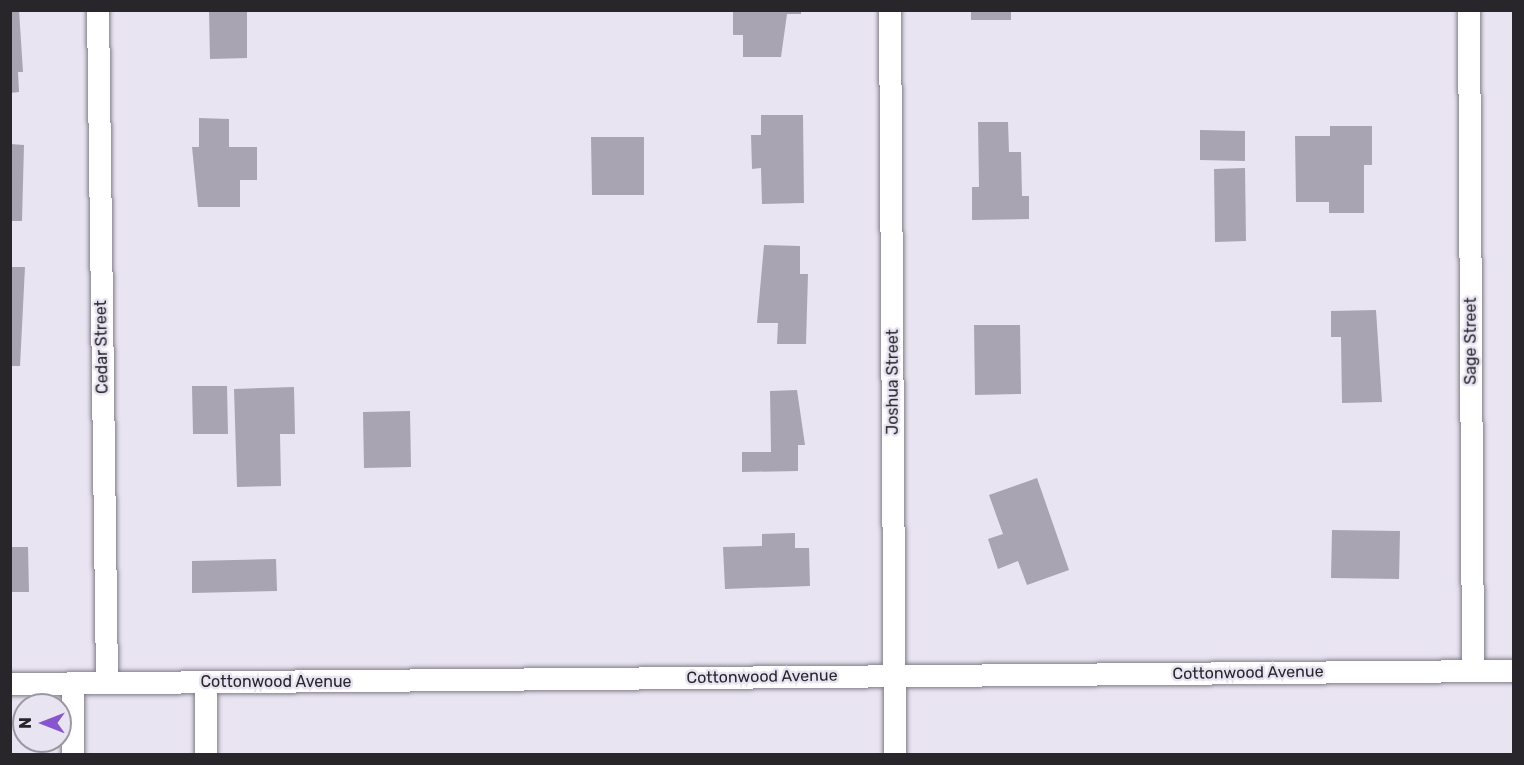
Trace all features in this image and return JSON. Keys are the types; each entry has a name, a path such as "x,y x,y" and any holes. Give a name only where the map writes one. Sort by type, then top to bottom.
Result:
{"street":[{"name":"Cedar Street","path":"98,10 107,683"},
{"name":"Joshua Street","path":"890,10 895,754"},
{"name":"Sage Street","path":"1469,10 1473,671"},
{"name":"Cottonwood Avenue","path":"10,684 1514,671"},
{"path":"206,682 206,754"},
{"path":"73,683 73,754"}],"building":[{"path":"10,10 19,10 23,72 18,72 19,92 10,93"},
{"path":"209,10 247,10 247,58 210,59"},
{"path":"733,10 801,10 801,14 787,14 781,57 743,57 743,35 733,35"},
{"path":"971,10 1011,10 1011,20 971,20"},
{"path":"761,115 803,115 804,203 762,204 761,168 752,169 751,135 761,135"},
{"path":"199,118 229,119 229,147 257,147 257,180 240,180 240,207 198,207 192,147 199,147"},
{"path":"978,122 1008,122 1009,152 1021,152 1022,196 1029,196 1029,219 972,220 972,187 979,187"},
{"path":"1330,126 1372,126 1372,165 1364,165 1364,213 1329,213 1329,202 1296,202 1295,136 1330,136"},
{"path":"1200,130 1245,131 1245,161 1200,160"},
{"path":"591,137 644,137 644,195 592,195"},
{"path":"10,144 24,145 22,221 10,221"},
{"path":"1245,168 1246,241 1215,242 1214,169"},
{"path":"764,245 800,246 800,274 808,274 806,344 777,344 778,323 757,323"},
{"path":"10,267 25,267 20,366 10,366"},
{"path":"1376,310 1382,402 1342,403 1341,337 1331,337 1331,311"},
{"path":"974,325 1020,325 1021,394 975,395"},
{"path":"192,386 227,386 228,434 193,434"},
{"path":"294,387 295,434 280,434 281,486 237,487 234,389"},
{"path":"797,390 805,445 798,445 798,471 742,472 742,452 771,452 770,391"},
{"path":"410,411 411,467 364,468 363,412"},
{"path":"1037,478 1069,570 1027,585 1018,561 998,569 988,539 1003,534 989,495"},
{"path":"1332,530 1400,531 1399,579 1331,578"},
{"path":"795,533 795,548 809,548 810,586 725,589 723,547 762,546 762,534"},
{"path":"10,547 28,547 29,592 10,592"},
{"path":"276,559 277,591 192,593 192,561"}]}
